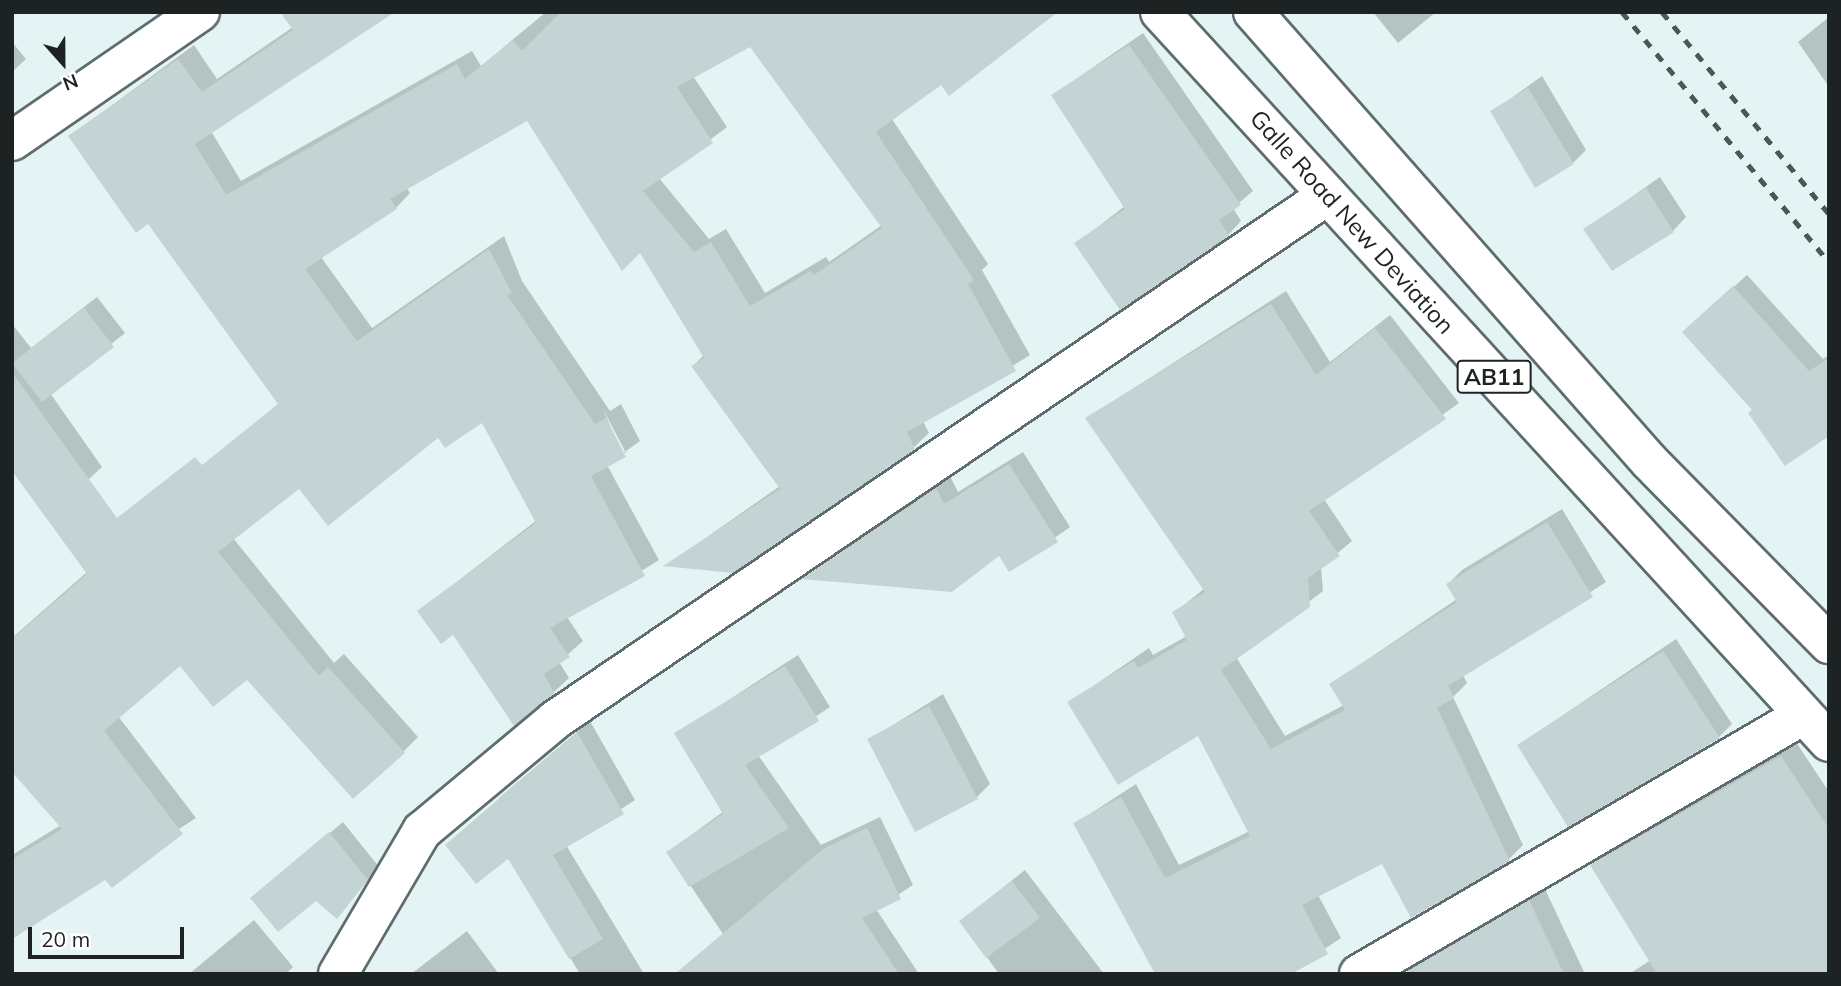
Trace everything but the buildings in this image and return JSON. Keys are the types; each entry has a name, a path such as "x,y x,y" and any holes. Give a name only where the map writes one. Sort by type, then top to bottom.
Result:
{"street":[{"path":"12,141 200,12"},
{"name":"Galle Road New Deviation","path":"1160,12 1816,729"},
{"name":"AB11","path":"1253,12 1649,461 1829,644"},
{"path":"338,974 422,831 555,720 1328,195"},
{"path":"1359,974 1816,729"}],"railway":[{"path":"1622,12 1829,262"},
{"path":"1662,12 1829,214"}]}
